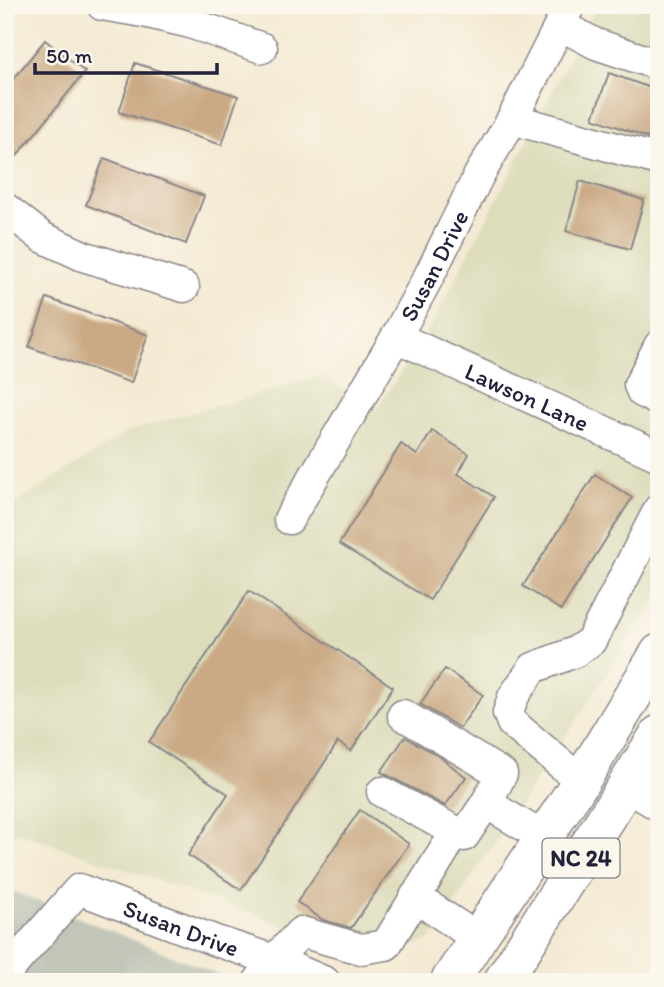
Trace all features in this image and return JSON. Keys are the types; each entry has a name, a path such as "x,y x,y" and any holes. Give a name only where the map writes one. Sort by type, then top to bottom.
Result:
{"main road":[{"name":"NC 24","path":"449,982 581,780 659,653"},
{"name":"NC 24","path":"502,982 659,734"}],"street":[{"path":"102,5 190,23 262,48"},
{"path":"565,15 596,44 659,65"},
{"name":"Susan Drive","path":"289,519 396,337 565,15"},
{"path":"512,119 659,160"},
{"path":"5,208 42,237 83,256 184,287"},
{"name":"Lawson Lane","path":"396,337 659,456"},
{"path":"659,346 639,385 642,391 659,401"},
{"path":"581,780 512,723 508,713 513,697 533,668 575,652 591,641 659,509"},
{"path":"382,792 464,836 502,774 403,715"},
{"path":"626,786 659,806"},
{"path":"486,803 543,837"},
{"path":"266,971 302,932 361,949 386,945 445,849"},
{"name":"Susan Drive","path":"5,974 79,889 216,941 266,971 324,982"},
{"path":"415,897 477,938"}],"shaded area":[{"path":"597,5 659,5 659,595 430,941 363,957 252,913 16,832 5,848 5,510 129,431 320,376 377,408 432,324"},
{"path":"5,888 237,982 5,982"}],"building":[{"path":"45,40 85,72 16,157 5,148 5,89"},
{"path":"135,63 238,96 222,145 119,112"},
{"path":"609,73 659,91 659,142 593,118"},
{"path":"104,158 204,196 186,244 86,205"},
{"path":"580,181 644,200 630,249 566,231"},
{"path":"47,298 148,335 131,383 29,347"},
{"path":"432,431 469,454 458,474 494,497 430,600 339,544 401,444 417,455"},
{"path":"595,474 632,498 561,610 523,586"},
{"path":"249,591 393,687 351,751 338,742 241,890 188,855 228,794 149,742"},
{"path":"445,669 483,695 460,728 420,704"},
{"path":"405,737 440,757 466,777 445,806 381,772"},
{"path":"360,810 409,844 351,928 323,920 297,902"}]}
